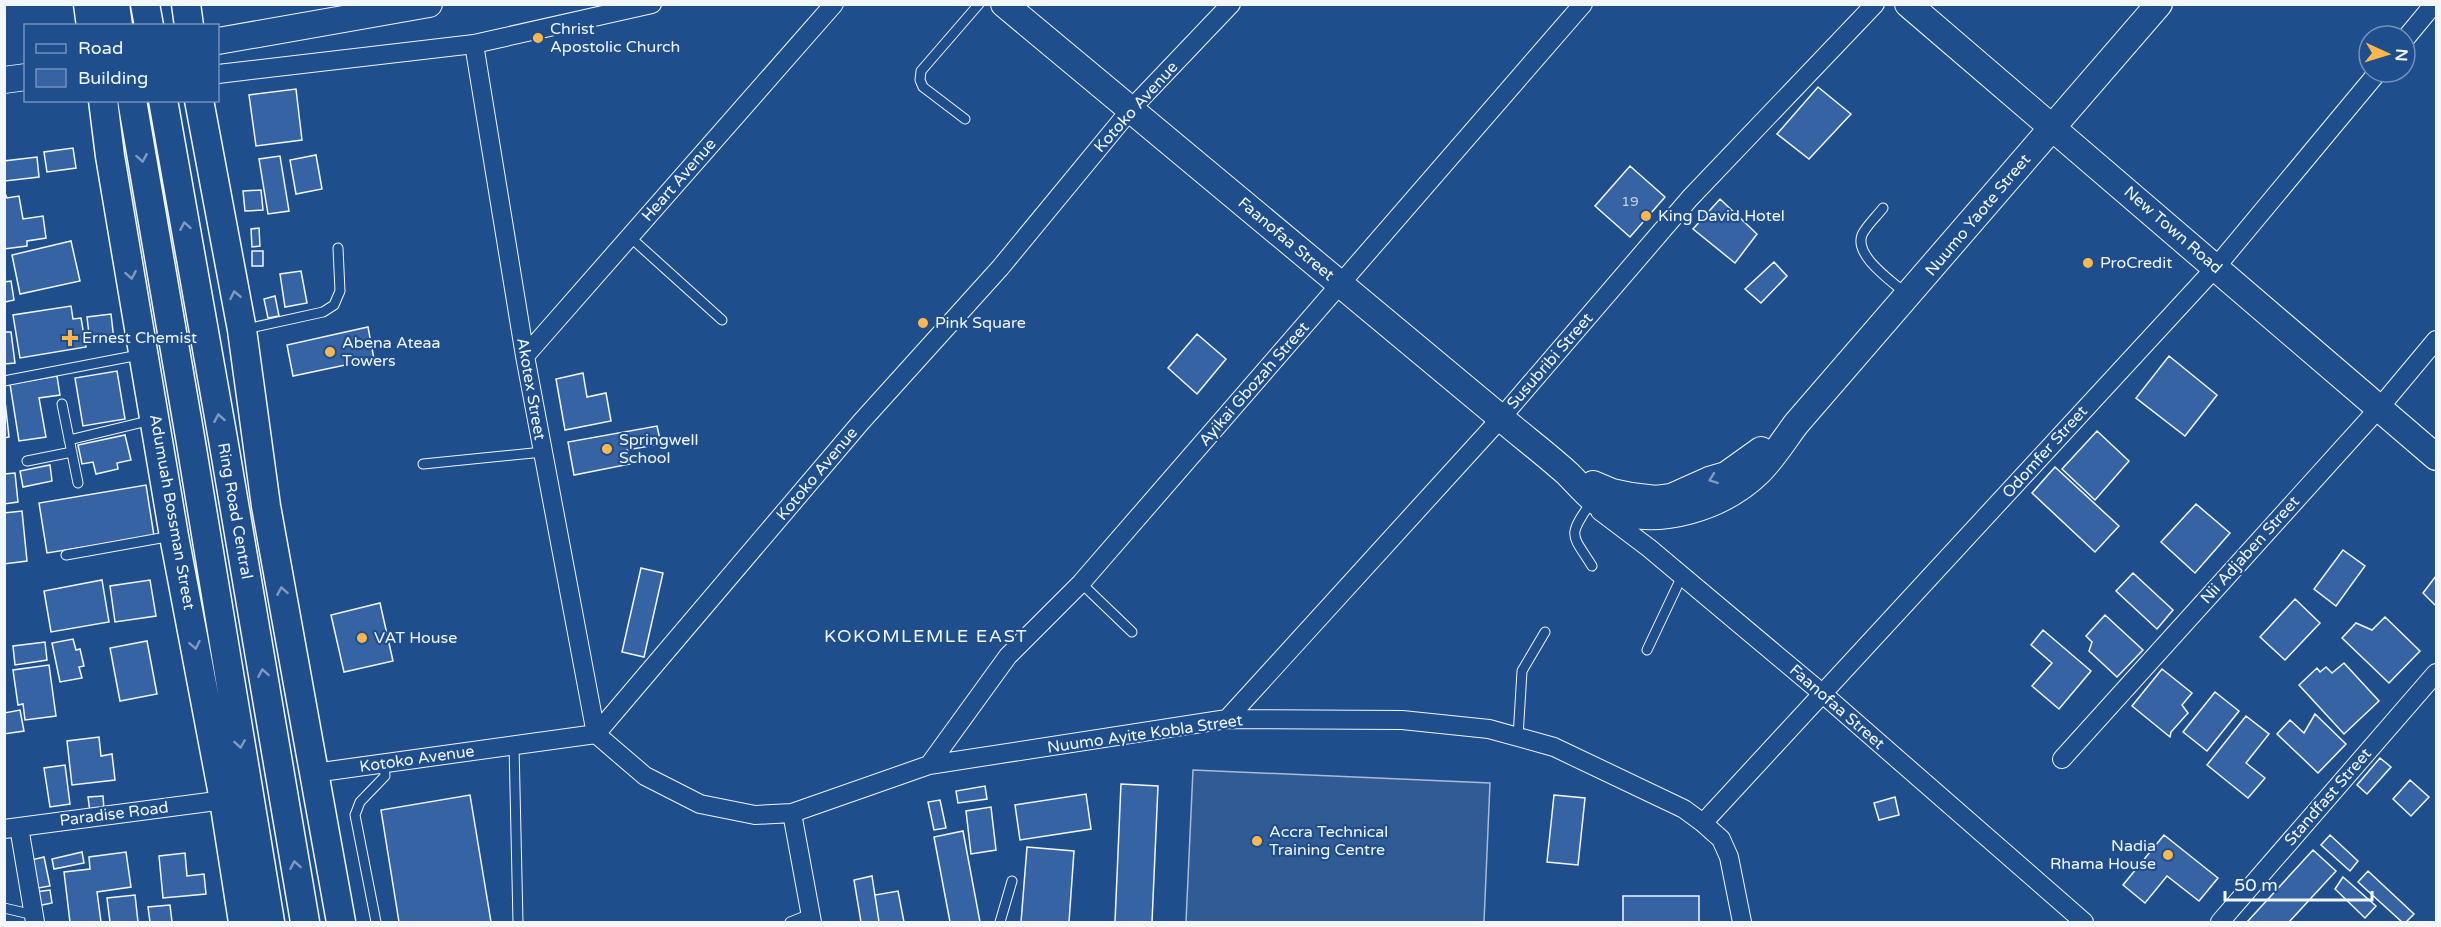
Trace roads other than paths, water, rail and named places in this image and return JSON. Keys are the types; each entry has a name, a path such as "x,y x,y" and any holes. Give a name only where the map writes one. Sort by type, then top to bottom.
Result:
{"main road":[{"path":"88,4 91,24"},
{"path":"114,4 118,24"},
{"path":"145,4 149,24"},
{"path":"186,4 189,24"},
{"path":"219,40 429,4"},
{"name":"Faanofaa Street","path":"1004,4 1567,474"},
{"name":"New Town Road","path":"1908,4 2380,407 2436,458"},
{"name":"Nuumo Yaote Street","path":"1567,474 1590,500 1626,513 1663,514 1695,510 1740,488 1773,456 1796,424 1909,297 2159,4"},
{"path":"4,80 24,77"},
{"name":"Adumuah Bossman Street","path":"103,102 110,156 174,536 224,800 243,922"},
{"name":"Ring Road Central","path":"132,102 270,922"},
{"name":"Ring Road Central","path":"163,102 305,922"},
{"name":"Ring Road Central","path":"200,102 242,330 266,506 341,922"},
{"name":"Nuumo Yaote Street","path":"1567,474 1612,492 1656,499 1671,497 1726,475 1796,424"},
{"path":"158,431 219,613"}],"street":[{"path":"219,74 474,44 652,4"},
{"name":"Heart Avenue","path":"525,356 834,4"},
{"name":"Kotoko Avenue","path":"314,773 596,734 861,422 1000,268 1131,109 1231,4"},
{"name":"Ayikai Gbozah Street","path":"929,765 1008,656 1081,583 1582,4"},
{"name":"Susubribi Street","path":"1227,719 1501,418 1690,198 1875,4"},
{"path":"2417,25 2434,4"},
{"name":"Akotex Street","path":"474,44 525,356 596,734"},
{"name":"Odomfer Street","path":"1703,823 2216,267 2368,84"},
{"name":"Nii Adjaben Street","path":"2062,759 2380,407 2436,340"},
{"name":"Faanofaa Street","path":"1590,500 1823,694 2084,922"},
{"name":"Standfast Street","path":"2220,922 2436,673"},
{"name":"Nuumo Ayite Kobla Street","path":"596,734 645,776 700,804 755,815 792,813 929,765 1227,719 1402,720 1489,729 1554,747 1684,809 1703,823 1721,839 1729,857 1742,922"},
{"name":"Paradise Road","path":"12,828 224,800"},
{"path":"792,813 811,918"},
{"path":"12,828 34,919"}],"lane":[{"path":"965,119 923,87 921,71 979,4"},
{"path":"1883,208 1863,234 1862,248 1867,258 1909,297"},
{"path":"630,237 722,320"},
{"path":"242,330 323,312 334,305 340,291 338,248"},
{"path":"4,381 145,354"},
{"path":"63,404 78,483"},
{"path":"69,440 158,431"},
{"path":"27,461 72,452"},
{"path":"423,464 543,452"},
{"path":"1590,500 1574,531 1574,538 1593,566"},
{"path":"66,555 174,536"},
{"path":"1647,650 1682,576"},
{"path":"1081,583 1132,632"},
{"path":"1518,737 1522,671 1545,632"},
{"path":"514,745 518,922"},
{"path":"376,922 355,815 360,802 385,776 384,763"},
{"path":"1000,922 1011,882"},
{"path":"4,908 34,919"},
{"path":"790,922 811,918"}],"place":[{"name":"Christ Apostolic Church","path":"538,38"},
{"name":"King David Hotel","path":"1646,216"},
{"name":"ProCredit","path":"2088,263"},
{"name":"Pink Square","path":"923,323"},
{"name":"Ernest Chemist","path":"70,338"},
{"name":"Abena Ateaa Towers","path":"330,352"},
{"name":"Springwell School","path":"607,449"},
{"name":"VAT House","path":"362,638"},
{"name":"Accra Technical Training Centre","path":"1257,841"},
{"name":"Nadia Rhama House","path":"2168,855"}],"district":[{"name":"KOKOMLEMLE EAST","path":"926,636"}]}
